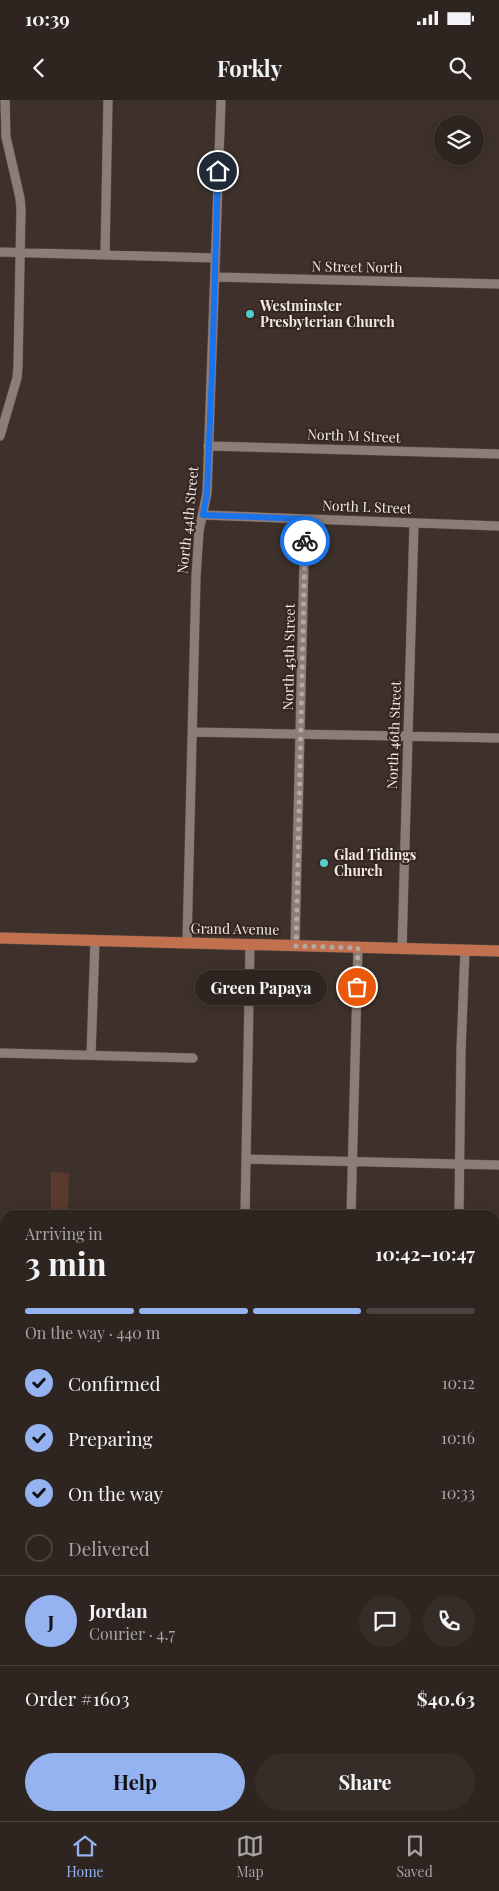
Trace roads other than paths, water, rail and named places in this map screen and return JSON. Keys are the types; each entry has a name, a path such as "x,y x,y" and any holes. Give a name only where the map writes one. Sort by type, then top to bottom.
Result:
{"main road":[{"name":"Grand Avenue","path":"0,938 499,951"}],"street":[{"path":"0,436 17,378 20,252 20,198 6,137 5,100"},
{"path":"105,254 108,100"},
{"name":"North 44th Street","path":"187,943 196,577 200,531 207,493 221,100"},
{"path":"0,252 216,258"},
{"name":"N Street North","path":"215,277 499,284"},
{"name":"North M Street","path":"208,446 499,454"},
{"name":"North L Street","path":"203,515 499,526"},
{"name":"North 45th Street","path":"296,946 305,519"},
{"name":"North 46th Street","path":"402,949 414,523"},
{"path":"193,732 499,738"},
{"path":"92,1055 95,941"},
{"path":"245,1210 250,945"},
{"path":"351,1210 358,948"},
{"path":"459,1210 465,950"},
{"path":"0,1053 193,1058"},
{"path":"246,1159 499,1165"}],"place":[{"name":"Westminster Presbyterian Church","path":"250,314"},
{"name":"Glad Tidings Church","path":"324,863"},
{"name":"Green Papaya","path":"357,987"}]}
